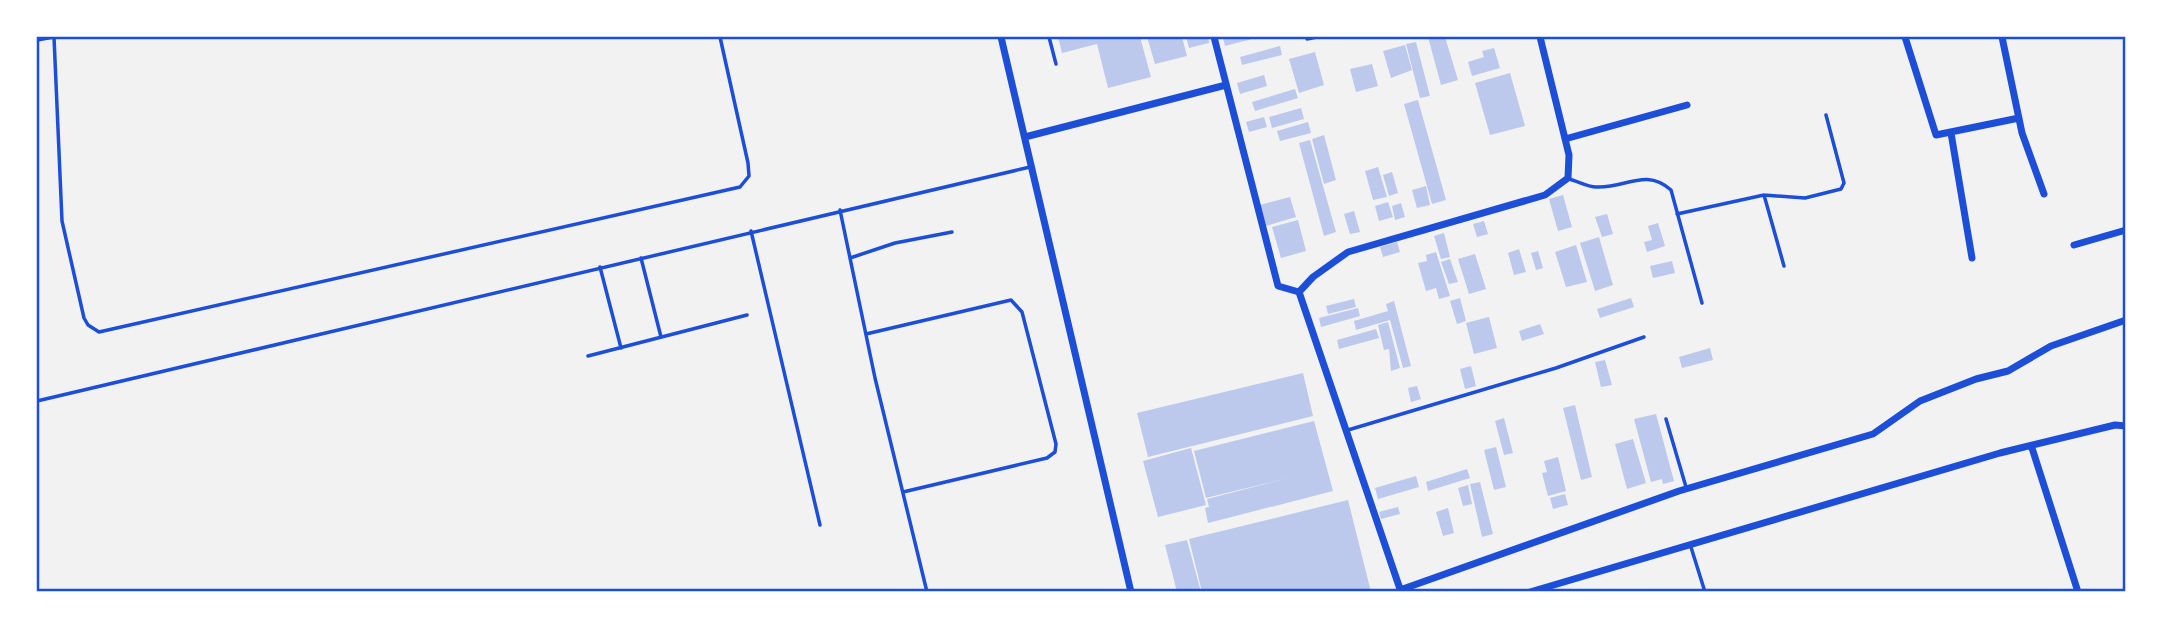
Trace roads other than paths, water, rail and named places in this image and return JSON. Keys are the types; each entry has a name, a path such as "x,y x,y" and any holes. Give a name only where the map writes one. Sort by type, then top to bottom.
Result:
{"street":[{"path":"1001,37 1131,592"},
{"path":"1213,37 1278,286 1299,292"},
{"path":"1299,292 1312,277 1348,252 1545,195 1568,178 1569,155 1541,37"},
{"path":"1905,37 1933,131 1938,135 2019,118"},
{"path":"2002,37 2029,156 2044,194"},
{"path":"1025,137 1226,85"},
{"path":"1565,139 1687,105"},
{"path":"1951,133 1972,258"},
{"path":"2074,245 2126,230"},
{"path":"1299,292 1401,591 1686,489 1873,434 1920,401 1976,379 2008,371 2051,346 2126,320"},
{"path":"1530,592 2000,453 2032,448 2115,425 2126,426"},
{"path":"2032,448 2078,592"}],"lane":[{"path":"37,40 54,37 62,221 84,317 88,325 99,331 740,187 749,176 748,163 720,37"},
{"path":"1049,37 1056,64"},
{"path":"1307,39 1317,37"},
{"path":"1677,214 1764,195 1805,198 1843,187 1826,115"},
{"path":"37,401 1032,166"},
{"path":"1568,178 1596,187 1642,177 1662,182 1671,190 1702,303"},
{"path":"1764,195 1784,266"},
{"path":"840,210 866,334 927,592"},
{"path":"751,231 820,525"},
{"path":"850,258 895,243 952,232"},
{"path":"641,257 661,337"},
{"path":"600,267 621,348"},
{"path":"866,334 1011,300 1015,302 1022,312 1056,444 1055,452 1047,458 903,492"},
{"path":"588,356 747,315"},
{"path":"1348,430 1556,368 1644,337"},
{"path":"1666,419 1686,489"},
{"path":"1690,544 1705,592"}]}
